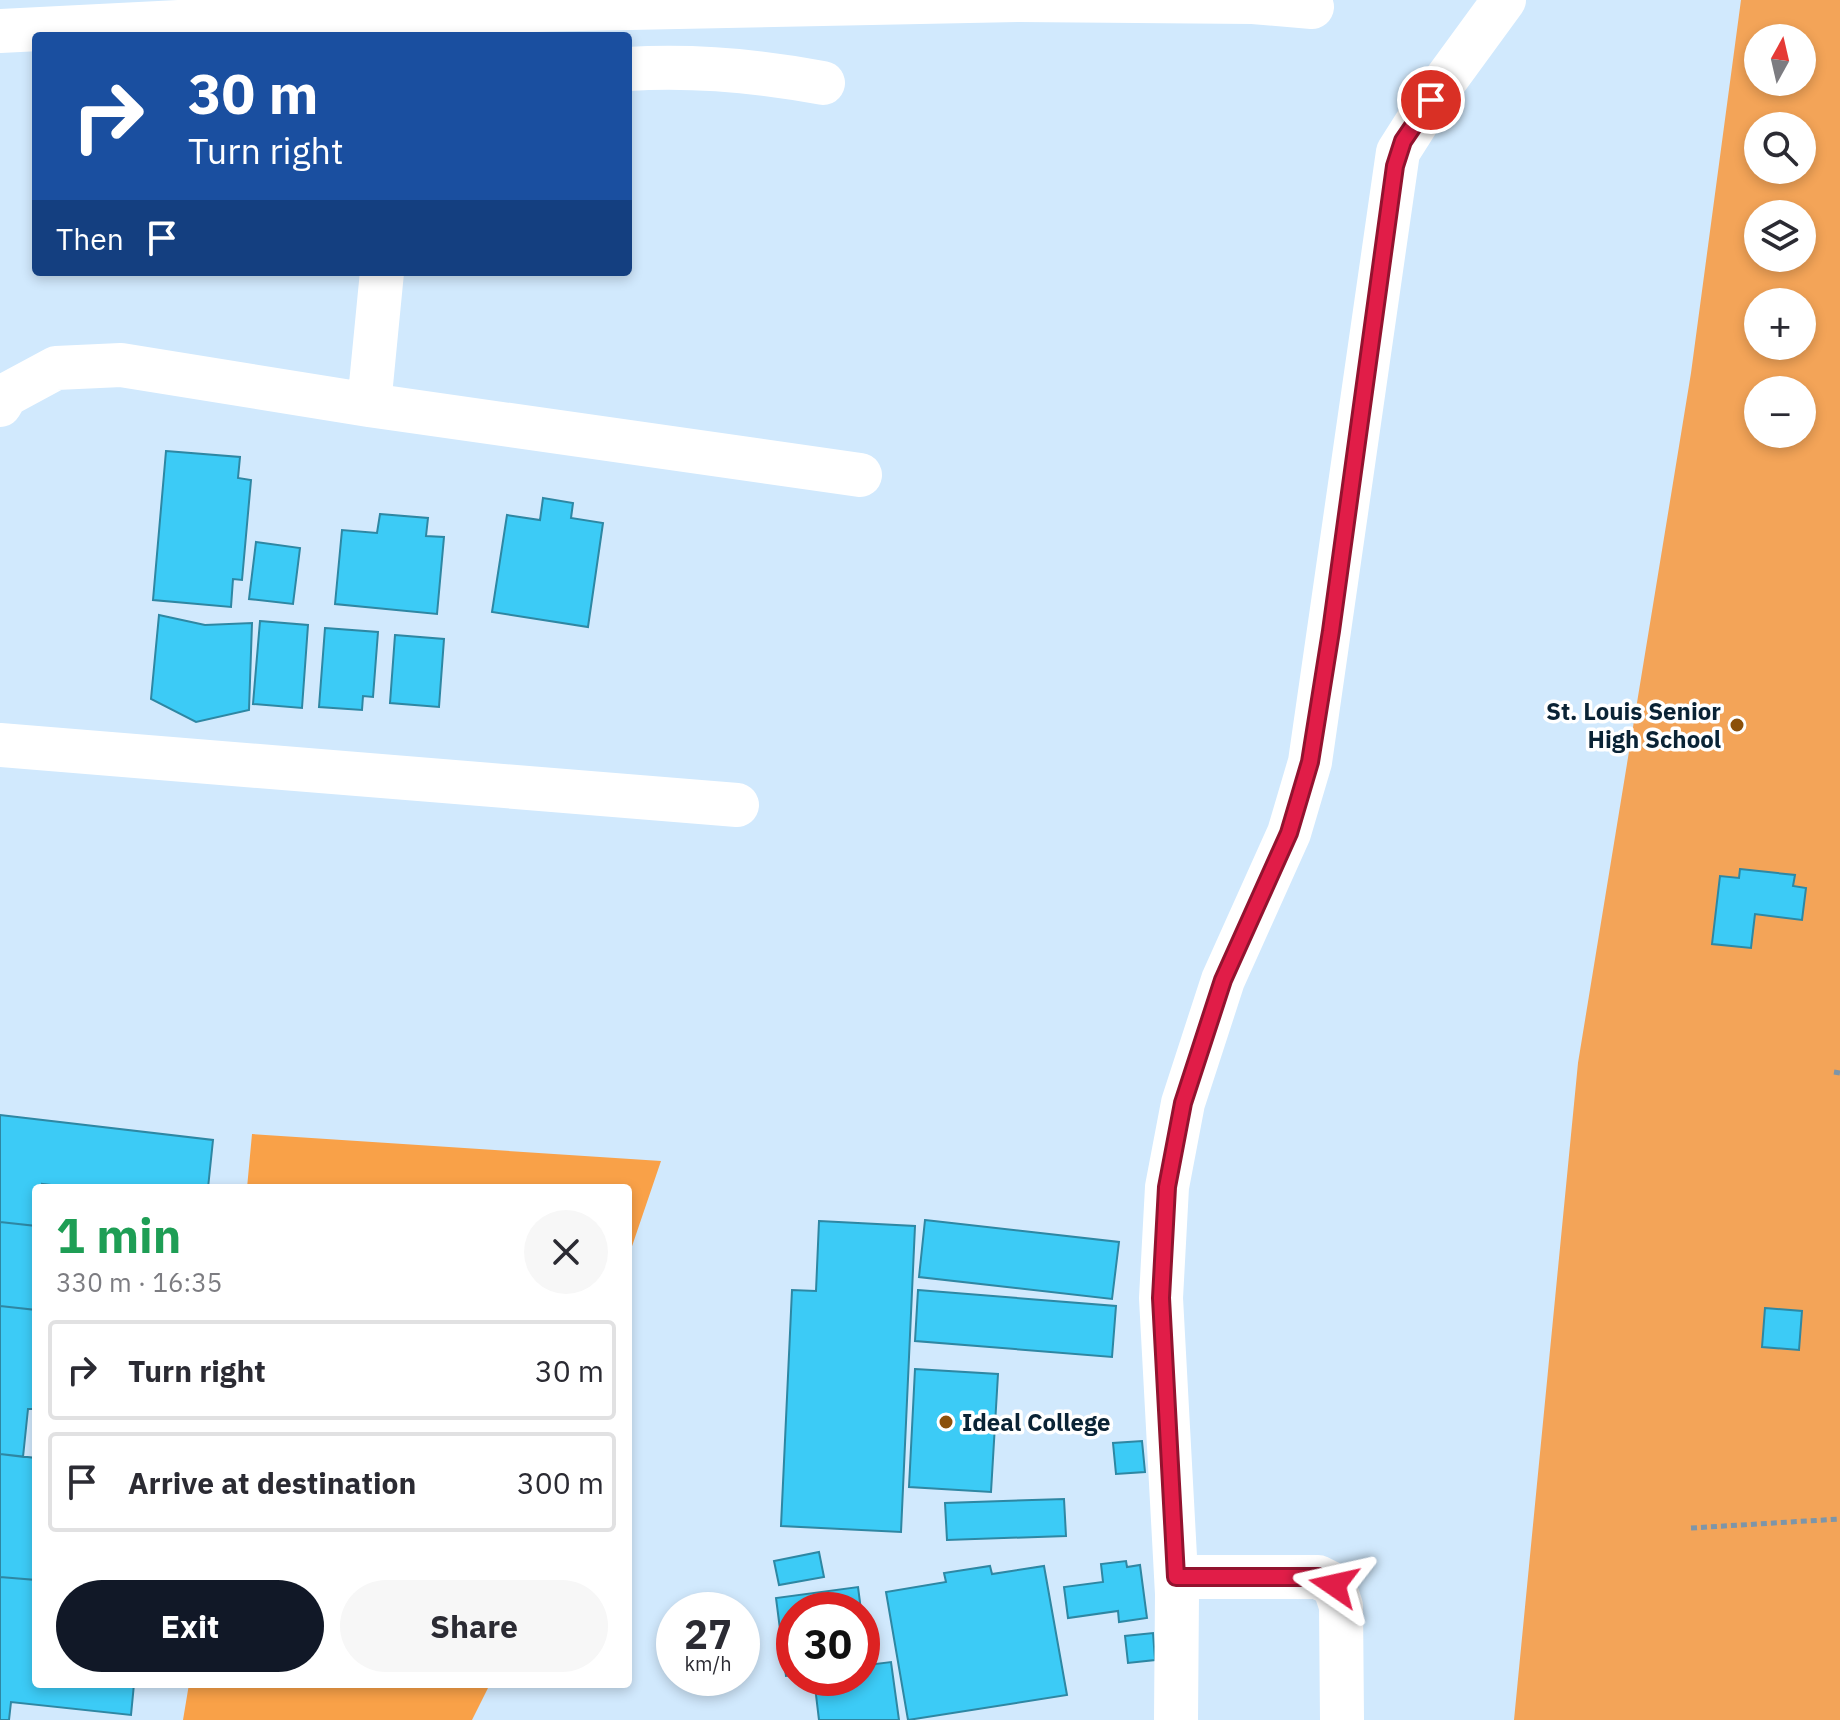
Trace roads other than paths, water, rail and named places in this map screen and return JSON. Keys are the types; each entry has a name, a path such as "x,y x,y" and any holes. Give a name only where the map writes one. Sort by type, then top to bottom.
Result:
{"street":[{"path":"0,31 341,25 1019,0 1253,2 1312,7"},
{"path":"1176,1720 1176,1577 1161,1298 1167,1187 1183,1103 1223,980 1289,833 1310,762 1398,152 1431,100 1504,0"},
{"path":"632,69 768,73 823,83"},
{"path":"369,405 382,276"},
{"path":"0,405 6,395 56,368 121,365 369,405 860,475"},
{"path":"0,745 737,805"},
{"path":"1176,1577 1318,1577 1334,1585 1341,1606 1342,1720"}],"place":[{"name":"St. Louis Senior High School","path":"1737,725"},
{"name":"Ideal College","path":"946,1422"}]}
